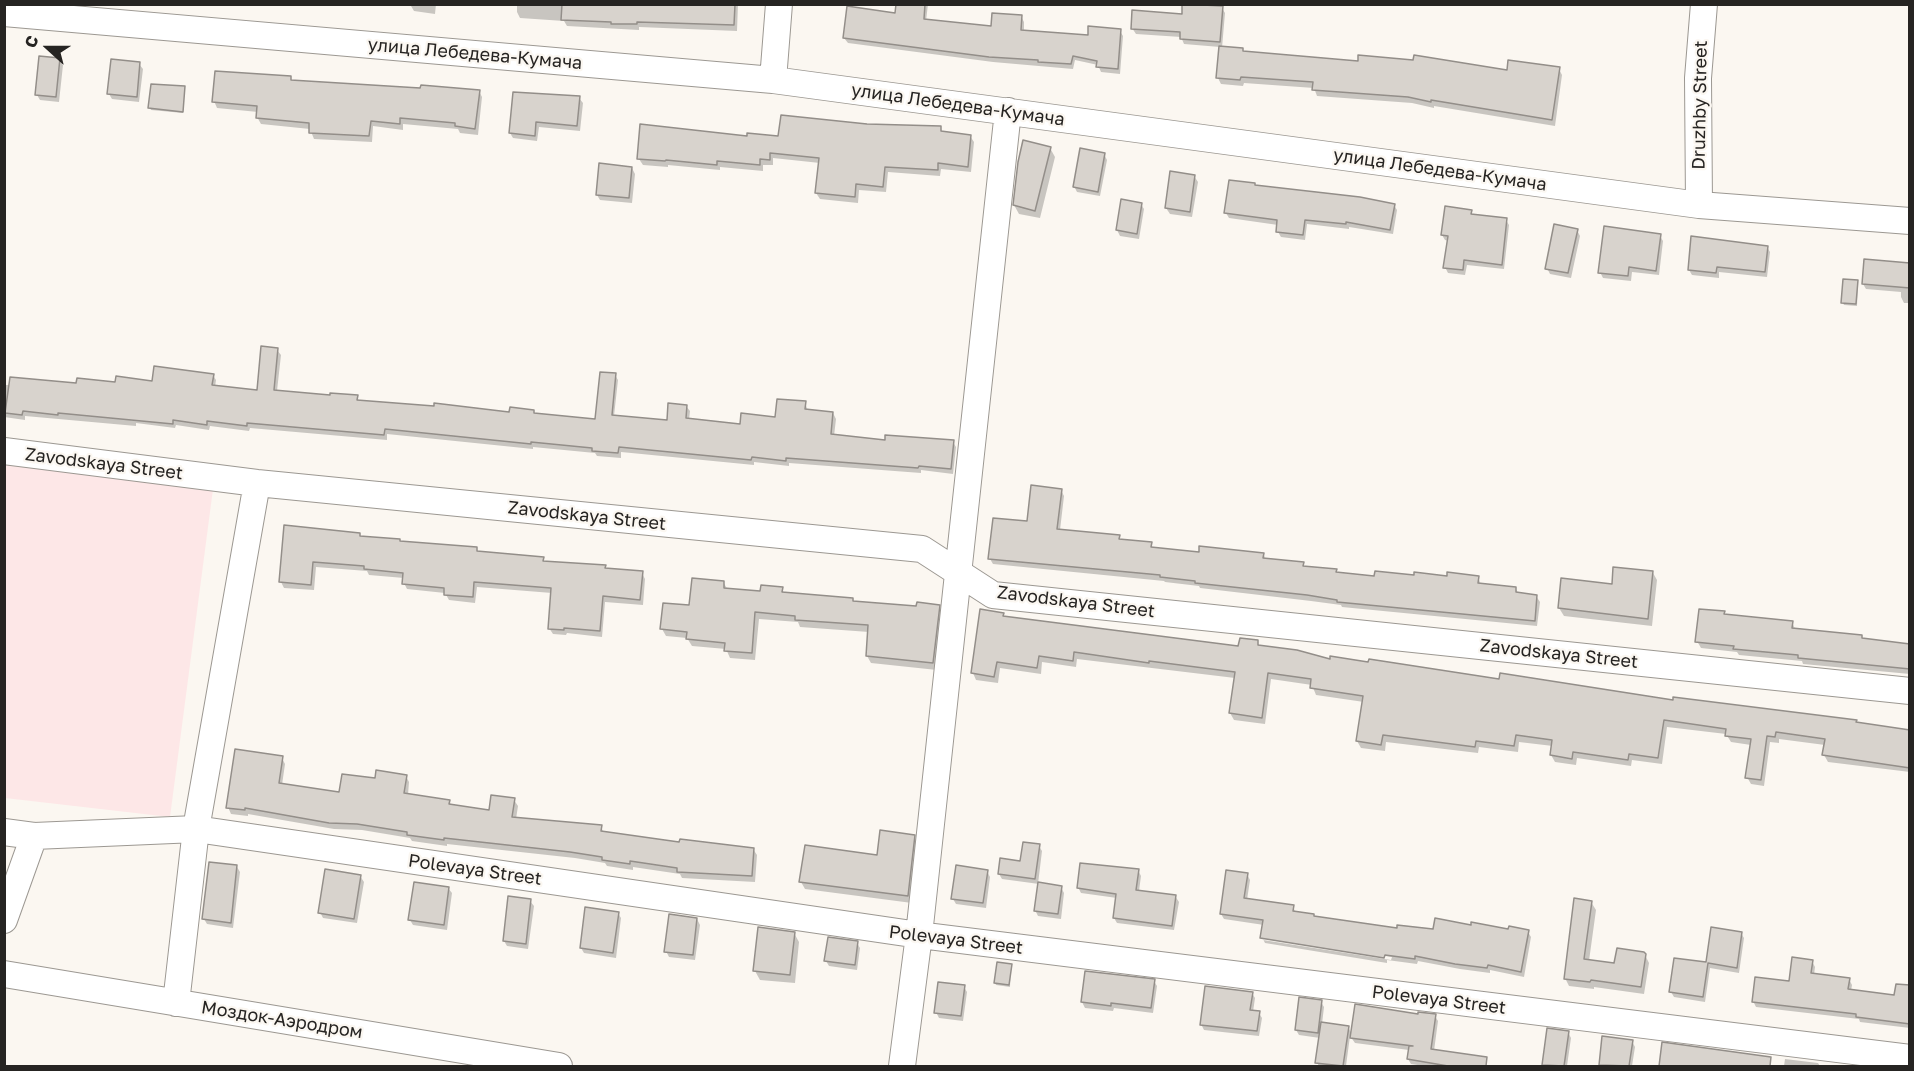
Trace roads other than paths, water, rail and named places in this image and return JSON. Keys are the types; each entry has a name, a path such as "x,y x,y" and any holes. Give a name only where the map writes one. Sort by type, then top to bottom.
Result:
{"street":[{"path":"773,80 778,4"},
{"name":"Druzhby Street","path":"1699,205 1698,78 1704,4"},
{"name":"улица Лебедева-Кумача","path":"4,13 773,80 1699,205 1910,220"},
{"path":"902,1066 919,935 1008,111"},
{"name":"Zavodskaya Street","path":"4,451 258,483 922,549 993,595 1910,691"},
{"path":"176,1003 196,829 258,483"},
{"name":"Polevaya Street","path":"4,832 34,836 196,829 919,935 1910,1058"},
{"path":"4,920 34,836"},
{"name":"Моздок-Аэродром","path":"4,974 559,1066"}]}
